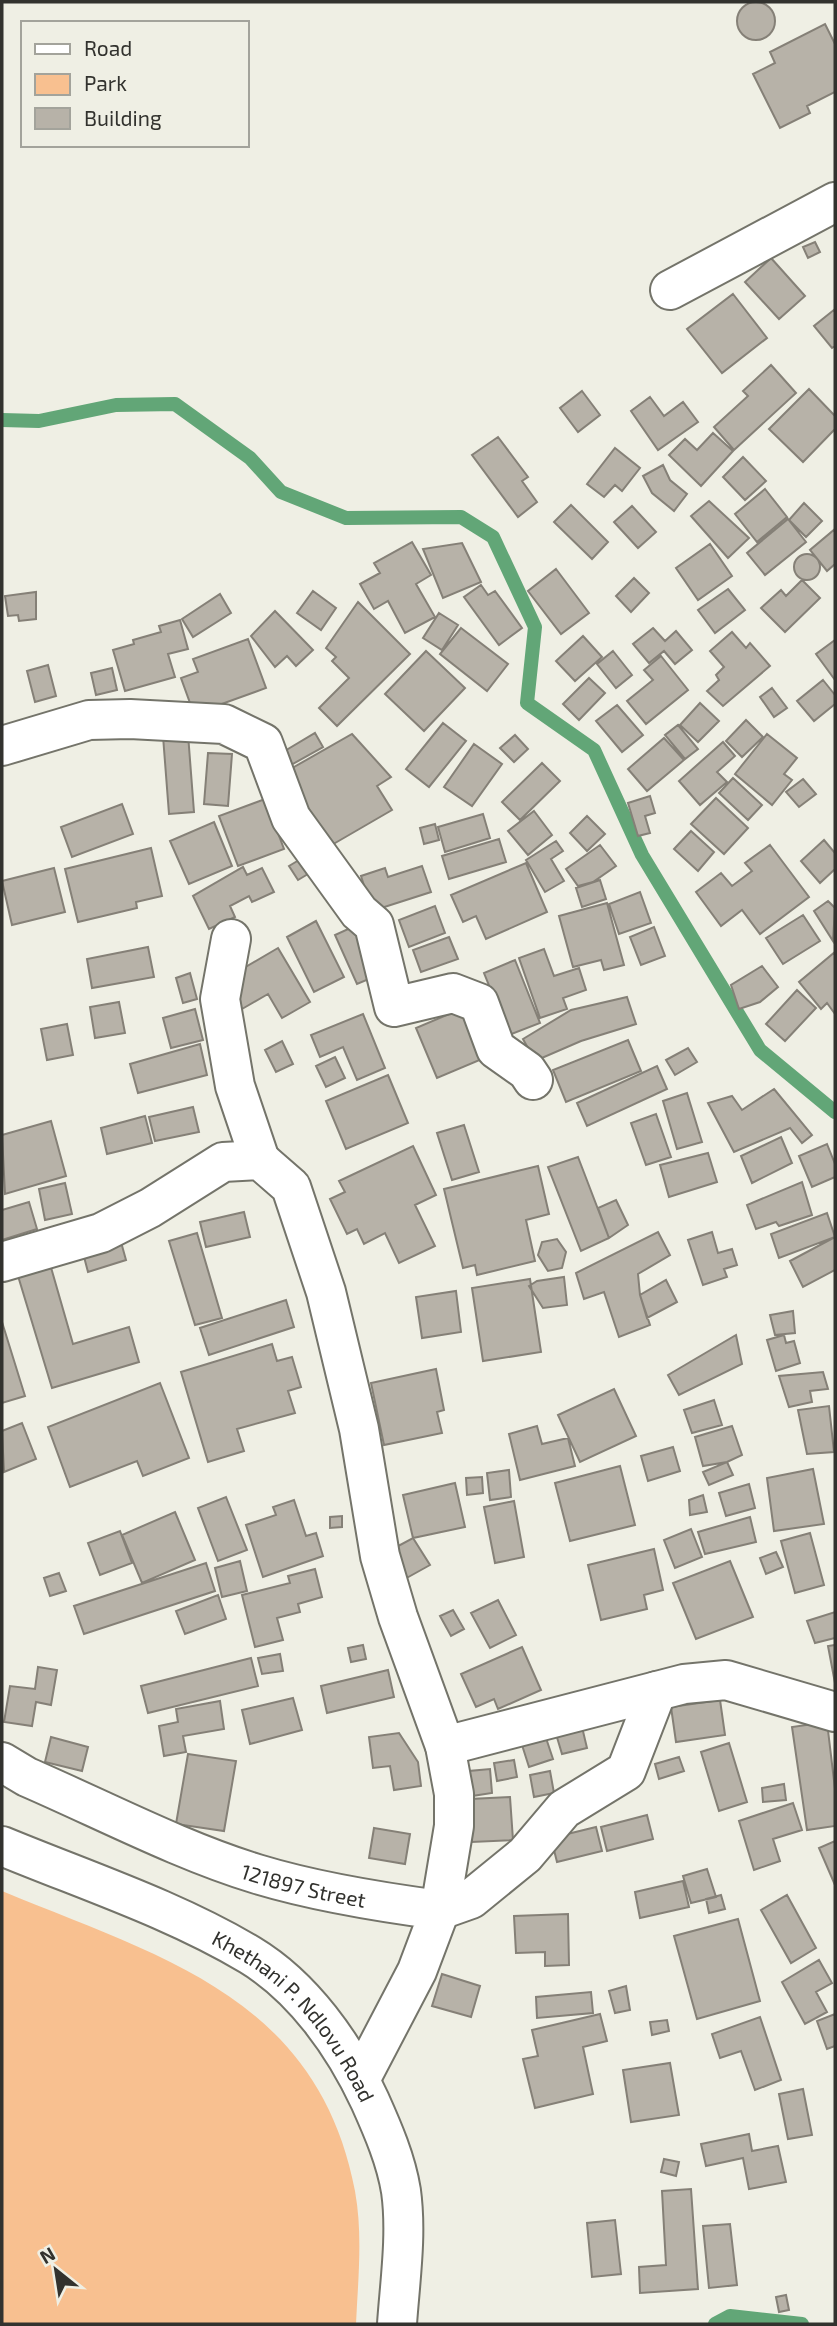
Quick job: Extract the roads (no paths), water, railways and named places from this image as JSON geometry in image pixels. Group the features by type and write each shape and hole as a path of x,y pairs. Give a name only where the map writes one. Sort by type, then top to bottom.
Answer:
{"street":[{"path":"670,290 835,202"},
{"path":"2,746 89,720 130,719 224,724 262,743 291,818 359,912 374,925 394,1007 453,993 480,1003 496,1049 527,1071 533,1080"},
{"path":"231,939 220,999 236,1086 260,1160 291,1187 326,1292 359,1429 380,1556 398,1617 445,1746 454,1794 454,1826 440,1910 417,1971 360,2080"},
{"path":"2,1262 101,1233 150,1208 223,1162 260,1160"},
{"path":"445,1746 657,1691 726,1680 835,1712"},
{"path":"440,1910 471,1899 525,1855 564,1809 626,1771 657,1691"},
{"name":"121897 Street","path":"2,1762 27,1777 258,1875 364,1900 440,1910"},
{"name":"Khethani P. Ndlovu Road","path":"2,1846 194,1926 252,1956 296,1993 336,2039 360,2080 386,2138 401,2192 402,2242 397,2324"}],"waterway":[{"path":"2,420 39,421 116,405 175,404 250,458 281,492 346,518 461,517 493,537 535,627 527,703 594,750 642,855 760,1050 835,1112"},
{"path":"715,2324 730,2316 802,2324"}]}
